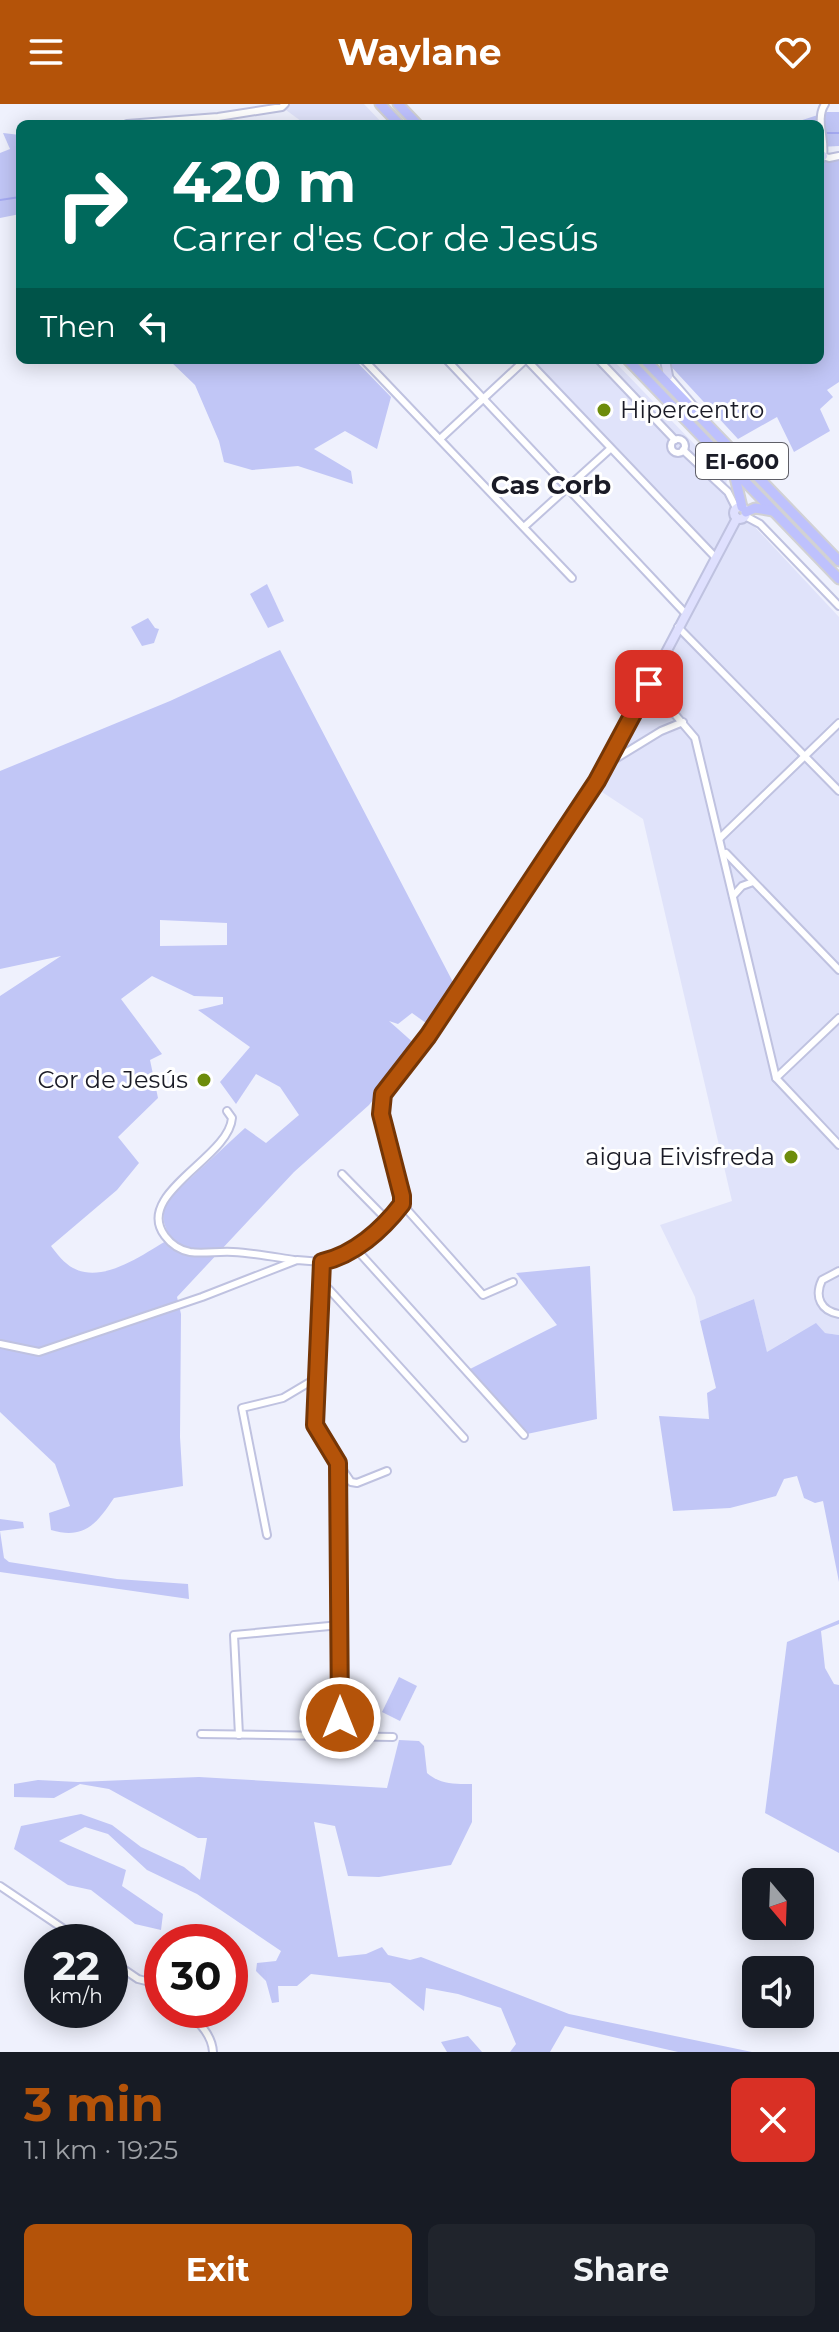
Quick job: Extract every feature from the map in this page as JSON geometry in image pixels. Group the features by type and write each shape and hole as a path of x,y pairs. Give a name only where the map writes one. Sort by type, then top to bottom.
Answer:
{"main road":[{"path":"380,104 395,120"},
{"path":"398,104 413,120"},
{"name":"EI-600","path":"632,364 839,579"},
{"name":"EI-600","path":"649,364 839,561"},
{"path":"733,470 741,512 755,508 773,511"}],"street":[{"path":"179,120 218,117 285,104"},
{"path":"368,364 572,578"},
{"path":"451,364 685,613"},
{"path":"440,439 522,364"},
{"path":"530,364 716,558"},
{"path":"603,364 675,440 684,442 683,450 728,492 741,512 760,524 839,606"},
{"path":"666,364 668,376 694,403 707,424"},
{"path":"524,527 610,449"},
{"path":"513,1282 483,1295 402,1204 381,1114 383,1094 428,1036 607,764 741,512"},
{"path":"678,627 839,791"},
{"path":"649,684 695,738 776,1078 839,1145"},
{"path":"607,764 661,731 683,722"},
{"path":"720,838 839,723"},
{"path":"723,850 839,970"},
{"path":"733,896 742,886 753,882"},
{"path":"776,1078 839,1018"},
{"path":"227,1111 232,1118 228,1135 164,1197 158,1213 159,1228 175,1247 191,1252 237,1252 322,1262 356,1249 402,1204"},
{"path":"342,1174 387,1220"},
{"path":"356,1249 524,1435"},
{"path":"0,1344 39,1352 297,1260"},
{"path":"322,1262 315,1425 351,1482 357,1483 387,1471"},
{"path":"839,1271 822,1280 818,1293 822,1306 839,1314"},
{"path":"320,1284 336,1297 464,1438"},
{"path":"267,1535 242,1408 283,1398 315,1379"},
{"path":"338,1463 340,1737"},
{"path":"239,1735 234,1635 340,1625"},
{"path":"201,1734 393,1737"},
{"path":"0,1886 56,1924"},
{"path":"204,2028 213,2044 213,2052"}],"shaded area":[{"path":"288,104 364,104 379,120 300,120 286,110"},
{"path":"827,112 839,112 839,146 824,147 824,120 802,120"},
{"path":"3,133 16,135 16,215 0,218 0,153 10,149"},
{"path":"839,153 839,382 827,390 833,397 820,409 830,431 794,452 777,417 738,439 669,364 824,364 824,154"},
{"path":"173,364 359,364 391,397 377,449 345,431 314,449 351,471 353,484 298,466 252,470 224,462 219,441 195,385"},
{"path":"536,364 617,364 727,478 725,495 839,617 839,1335 825,1333 788,1339 767,1353 754,1299 700,1321 695,1297 660,1225 732,1201 643,819 599,790 721,560"},
{"path":"267,584 284,621 268,628 250,594"},
{"path":"148,618 159,629 154,643 142,646 131,627"},
{"path":"280,650 455,986 434,1021 426,1023 412,1013 398,1024 389,1021 416,1045 369,1105 294,1172 177,1297 181,1314 180,1437 183,1486 114,1498 89,1527 63,1533 51,1530 49,1513 70,1506 55,1464 0,1412 0,996 61,956 0,969 0,771 170,701","holes":["160,920 227,923 227,945 160,946","152,976 194,996 223,997 223,1004 198,1010 250,1047 220,1082 236,1104 256,1074 280,1087 299,1115 266,1143 245,1128 170,1197 163,1218 171,1238 124,1265 111,1270 85,1272 67,1264 51,1246 117,1190 139,1163 118,1137 158,1098 150,1060 162,1054 121,999"]},
{"path":"590,1266 597,1419 527,1434 470,1369 557,1325 516,1273"},
{"path":"754,1299 767,1352 816,1323 825,1333 839,1335 839,1582 823,1501 815,1503 804,1498 797,1476 784,1479 776,1496 730,1508 673,1511 659,1416 709,1419 707,1393 716,1388 700,1321"},
{"path":"0,1519 23,1522 24,1528 0,1531"},
{"path":"0,1531 4,1558 9,1562 117,1579 188,1584 189,1599 0,1572"},
{"path":"839,1620 839,1624 821,1631 825,1668 834,1684 839,1685 839,1853 765,1813 787,1642"},
{"path":"399,1677 417,1686 400,1721 382,1712"},
{"path":"399,1740 419,1741 424,1746 427,1773 448,1783 472,1784 472,1822 451,1865 379,1877 348,1876 335,1826 314,1822 338,1957 366,1954 382,1947 388,1955 410,1960 421,1957 569,2014 752,2052 678,2052 565,2026 550,2052 510,2052 516,2044 501,2008 458,1994 426,1988 424,2011 390,1983 311,1974 297,1986 278,1986 279,2002 272,2003 266,1981 256,1971 257,1963 276,1961 281,1951 248,1929 248,1924 241,1924 197,1894 147,1870 108,1834 85,1827 59,1841 126,1870 122,1886 163,1914 162,1924 135,1924 91,1890 68,1885 14,1849 21,1826 81,1814 112,1825 141,1847 184,1867 200,1880 207,1838 198,1838 109,1789 80,1784 54,1798 14,1797 14,1784 38,1780 78,1782 199,1777 387,1788"},
{"path":"468,2036 482,2052 447,2052 441,2042"}],"waterway":[{"path":"824,133 839,133"},
{"path":"0,200 16,198"}],"place":[{"name":"Hipercentro","path":"604,410"},
{"name":"Cor de Jesús","path":"204,1080"},
{"name":"aigua Eivisfreda","path":"791,1157"}],"district":[{"name":"Cas Corb","path":"551,485"}],"route":[{"path":"340,1718 338,1463 315,1425 322,1262 356,1249 402,1204 381,1114 383,1094 428,1036 597,781 649,684"}]}
